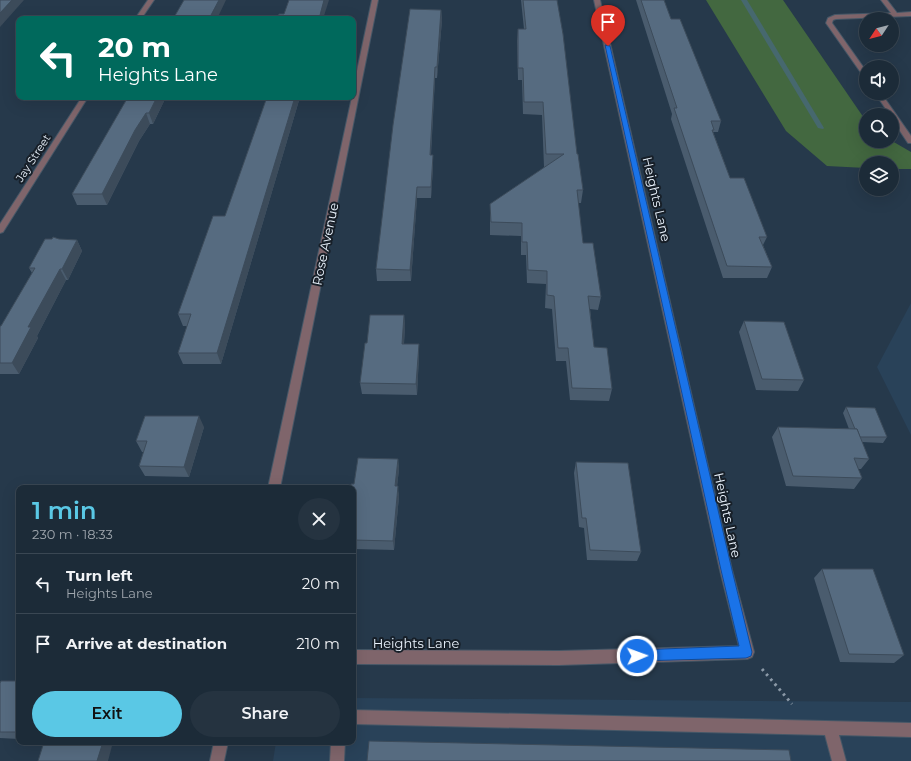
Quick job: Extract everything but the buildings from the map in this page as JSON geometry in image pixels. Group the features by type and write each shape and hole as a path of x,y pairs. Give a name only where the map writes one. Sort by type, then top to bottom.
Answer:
{"street":[{"path":"140,16 151,0"},
{"name":"Rose Avenue","path":"356,92 375,0"},
{"name":"Heights Lane","path":"356,657 559,658 746,652 726,570 597,0"},
{"path":"884,0 893,12"},
{"path":"899,14 911,14"},
{"path":"859,16 835,17 830,19 829,23 859,66"},
{"name":"Jay Street","path":"0,230 83,100"},
{"name":"Rose Avenue","path":"275,485 354,100"},
{"path":"883,100 911,141"},
{"path":"356,717 911,730"},
{"path":"830,728 839,761"},
{"path":"217,761 220,745"},
{"path":"337,761 338,745"}],"path":[{"path":"746,652 792,704 797,727"}],"shaded area":[{"path":"911,303 911,435 877,367"},
{"path":"356,698 911,702 911,761 273,761 276,745 356,745"}],"green space":[{"path":"706,0 783,0 859,111 859,148 899,148 899,145 911,152 911,169 899,169 899,156 859,156 859,168 827,166 786,131"}],"waterway":[{"path":"744,0 821,128"}],"route":[{"path":"608,46 726,570 746,652 637,656"}]}
